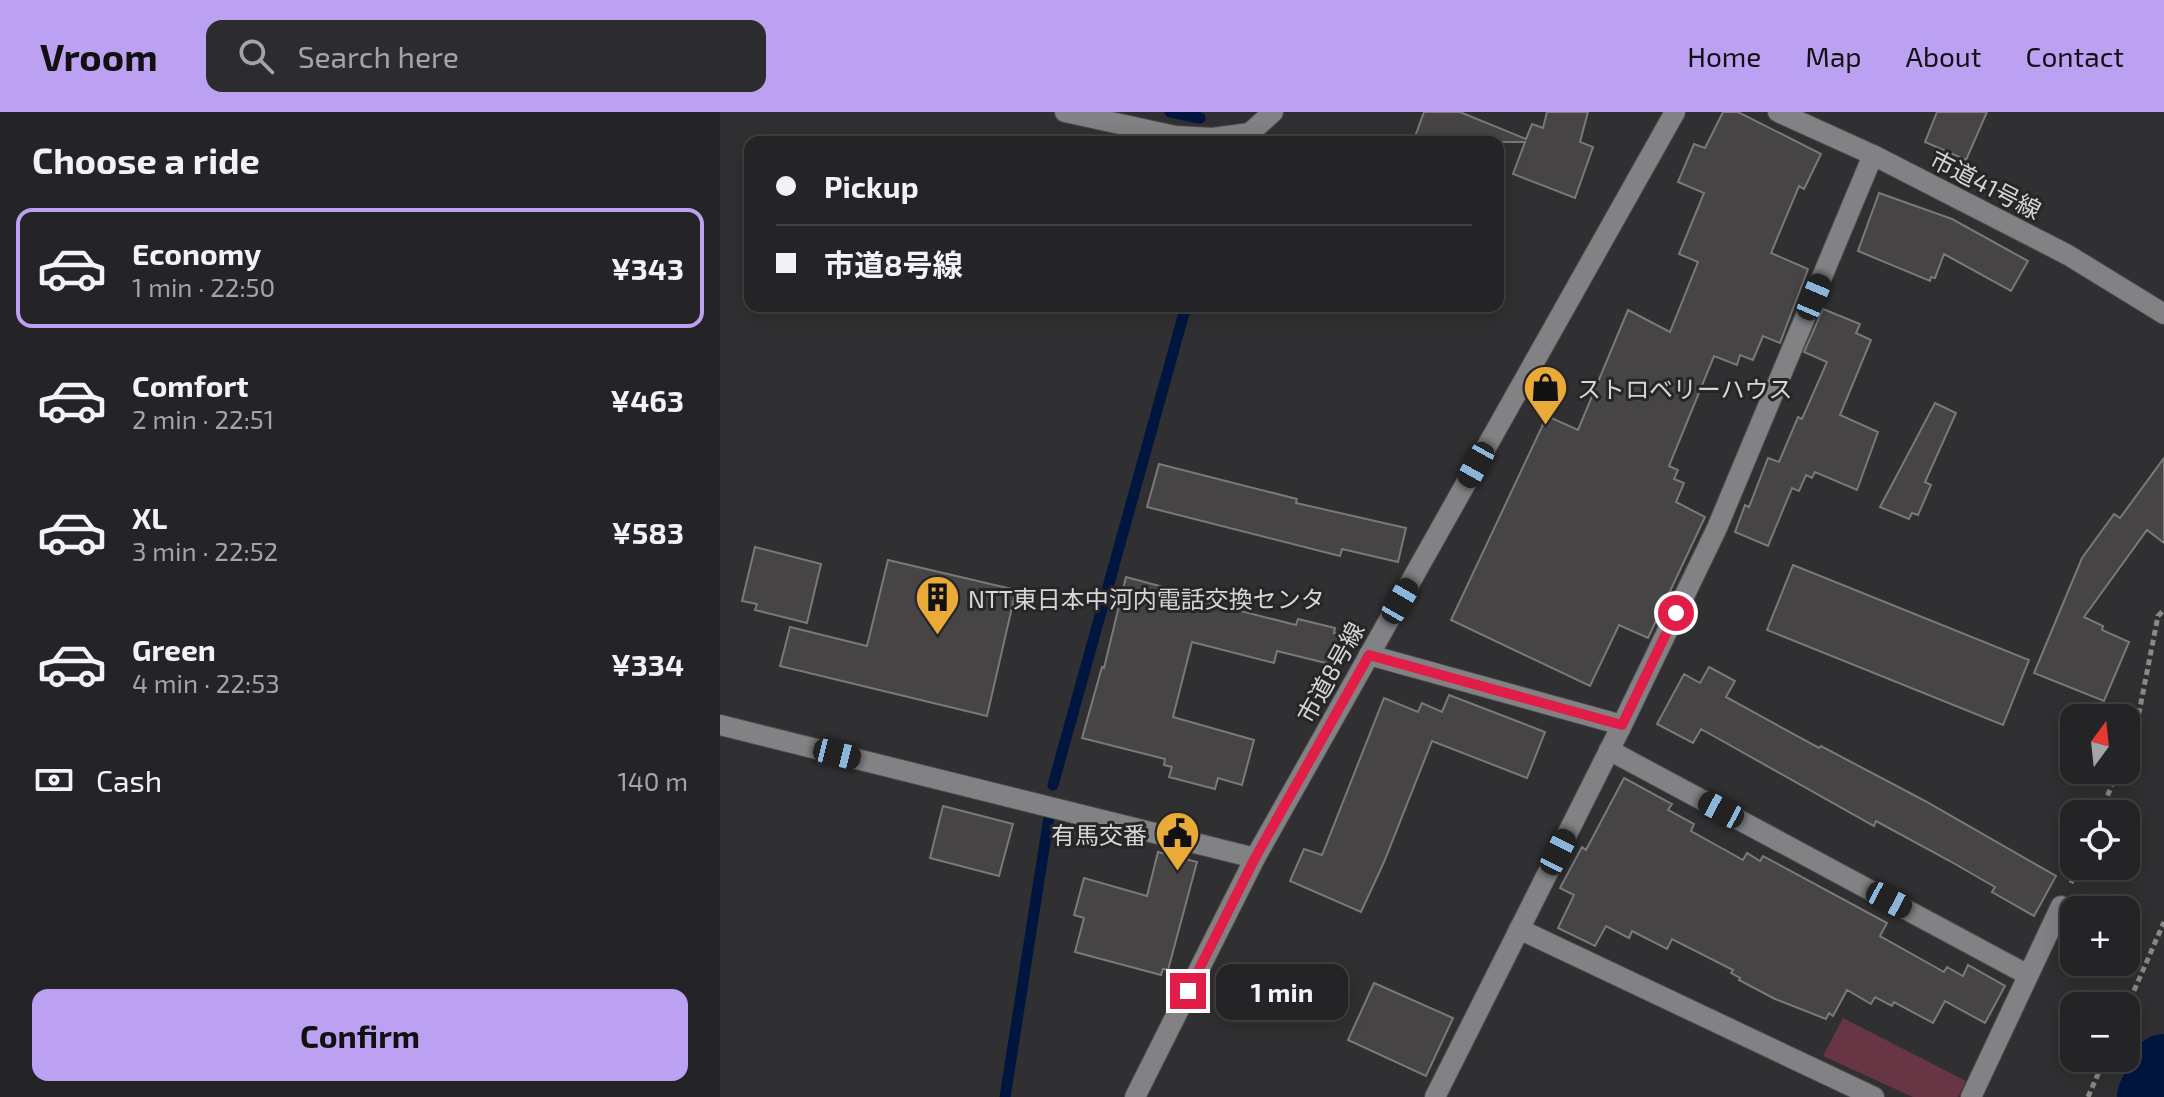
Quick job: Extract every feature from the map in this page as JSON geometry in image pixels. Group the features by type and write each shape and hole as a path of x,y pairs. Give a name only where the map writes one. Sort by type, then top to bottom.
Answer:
{"street":[{"path":"1065,112 1175,136"},
{"path":"1228,136 1250,133 1273,112"},
{"name":"市道8号線","path":"1135,1097 1255,858 1675,112"},
{"name":"市道41号線","path":"1778,112 1873,155 2068,255 2164,314"},
{"path":"1435,1097 1717,528 1873,155"},
{"path":"1369,655 1622,725"},
{"path":"720,725 1255,858"},
{"path":"1609,750 2028,975"},
{"path":"1971,1097 2060,908"},
{"path":"1519,929 1874,1097"}],"path":[{"path":"2140,708 2158,616 2164,610"},
{"path":"2133,992 2164,922"},
{"path":"2088,1097 2099,1072"}],"shaded area":[{"path":"1843,1018 1966,1081 1958,1097 1913,1097 1823,1056"}],"building":[{"path":"1424,112 1460,112 1526,139 1532,124 1543,128 1547,112 1588,112 1580,142 1593,147 1575,198 1513,174 1525,142 1504,142 1504,136 1415,136"},
{"path":"1723,112 1738,112 1821,154 1804,189 1799,186 1771,253 1808,269 1780,343 1763,336 1753,360 1740,355 1737,365 1714,356 1669,466 1678,470 1674,479 1684,483 1676,502 1705,517 1648,638 1619,625 1590,686 1451,620 1547,416 1578,430 1628,310 1670,332 1698,262 1679,254 1704,193 1678,182 1694,144 1705,148"},
{"path":"1937,112 1987,112 1966,160 1925,142"},
{"path":"1879,193 1952,219 2028,261 2011,291 1944,254 1935,278 1931,277 1930,281 1858,251"},
{"path":"1823,309 1860,324 1856,333 1871,340 1840,415 1878,432 1857,490 1815,472 1812,478 1806,475 1799,491 1792,488 1768,546 1735,532 1745,505 1749,507 1768,458 1779,462 1827,362 1804,352"},
{"path":"1935,403 1956,413 1925,482 1931,485 1918,515 1912,513 1909,519 1880,507"},
{"path":"2164,458 2164,543 2147,530 2084,617 2103,626 2102,630 2129,642 2104,701 2034,673 2082,558 2114,514 2120,518"},
{"path":"1159,464 1297,499 1296,503 1406,528 1398,562 1342,549 1340,556 1147,507"},
{"path":"755,547 821,564 807,623 755,610 757,604 742,601"},
{"name":"NTT東日本中河内電話交換センタ","path":"888,560 1016,590 987,716 780,666 790,627 867,646"},
{"path":"1793,565 2029,660 2003,725 1767,630"},
{"path":"1126,577 1167,588 1166,592 1296,625 1298,619 1335,628 1334,633 1346,636 1338,666 1277,651 1274,663 1192,642 1173,717 1254,740 1242,785 1218,778 1215,789 1169,777 1172,767 1164,765 1165,759 1082,738 1104,668"},
{"path":"1709,667 1735,681 1726,697 1925,801 2056,876 2034,916 1992,892 1995,887 1948,860 1876,821 1874,826 1701,729 1693,743 1657,724 1684,674 1700,683"},
{"path":"1449,695 1545,732 1527,778 1432,741 1361,912 1290,881 1304,849 1322,855 1384,698 1418,712 1422,703 1442,712"},
{"path":"1624,778 1672,804 1668,810 1694,824 1691,831 1743,860 1747,853 1760,861 1763,856 1887,923 1880,936 1944,972 1947,967 1963,976 1968,965 2005,986 1985,1023 1945,1001 1933,1023 1894,1002 1892,1006 1875,997 1871,1004 1847,990 1833,1016 1829,1013 1826,1019 1775,999 1739,980 1731,973 1733,970 1672,939 1667,949 1632,931 1629,938 1606,926 1595,946 1558,928 1574,895 1560,888 1582,847 1586,850"},
{"path":"943,806 1013,824 999,876 930,858"},
{"path":"1158,852 1197,862 1168,970 1163,969 1161,975 1075,952 1084,918 1074,915 1084,878 1147,896"},
{"path":"1374,983 1453,1018 1426,1076 1348,1040"}],"waterway":[{"path":"1170,112 1200,118"},
{"path":"1053,785 1184,312"},
{"path":"1005,1097 1049,817"},
{"path":"2151,1097 2164,1068"}],"place":[{"name":"ストロベリーハウス","path":"1546,427"},
{"name":"NTT東日本中河内電話交換センタ","path":"937,637"},
{"name":"有馬交番","path":"1178,873"}],"route":[{"path":"1188,991 1255,858 1369,655 1622,725 1676,613"}]}
